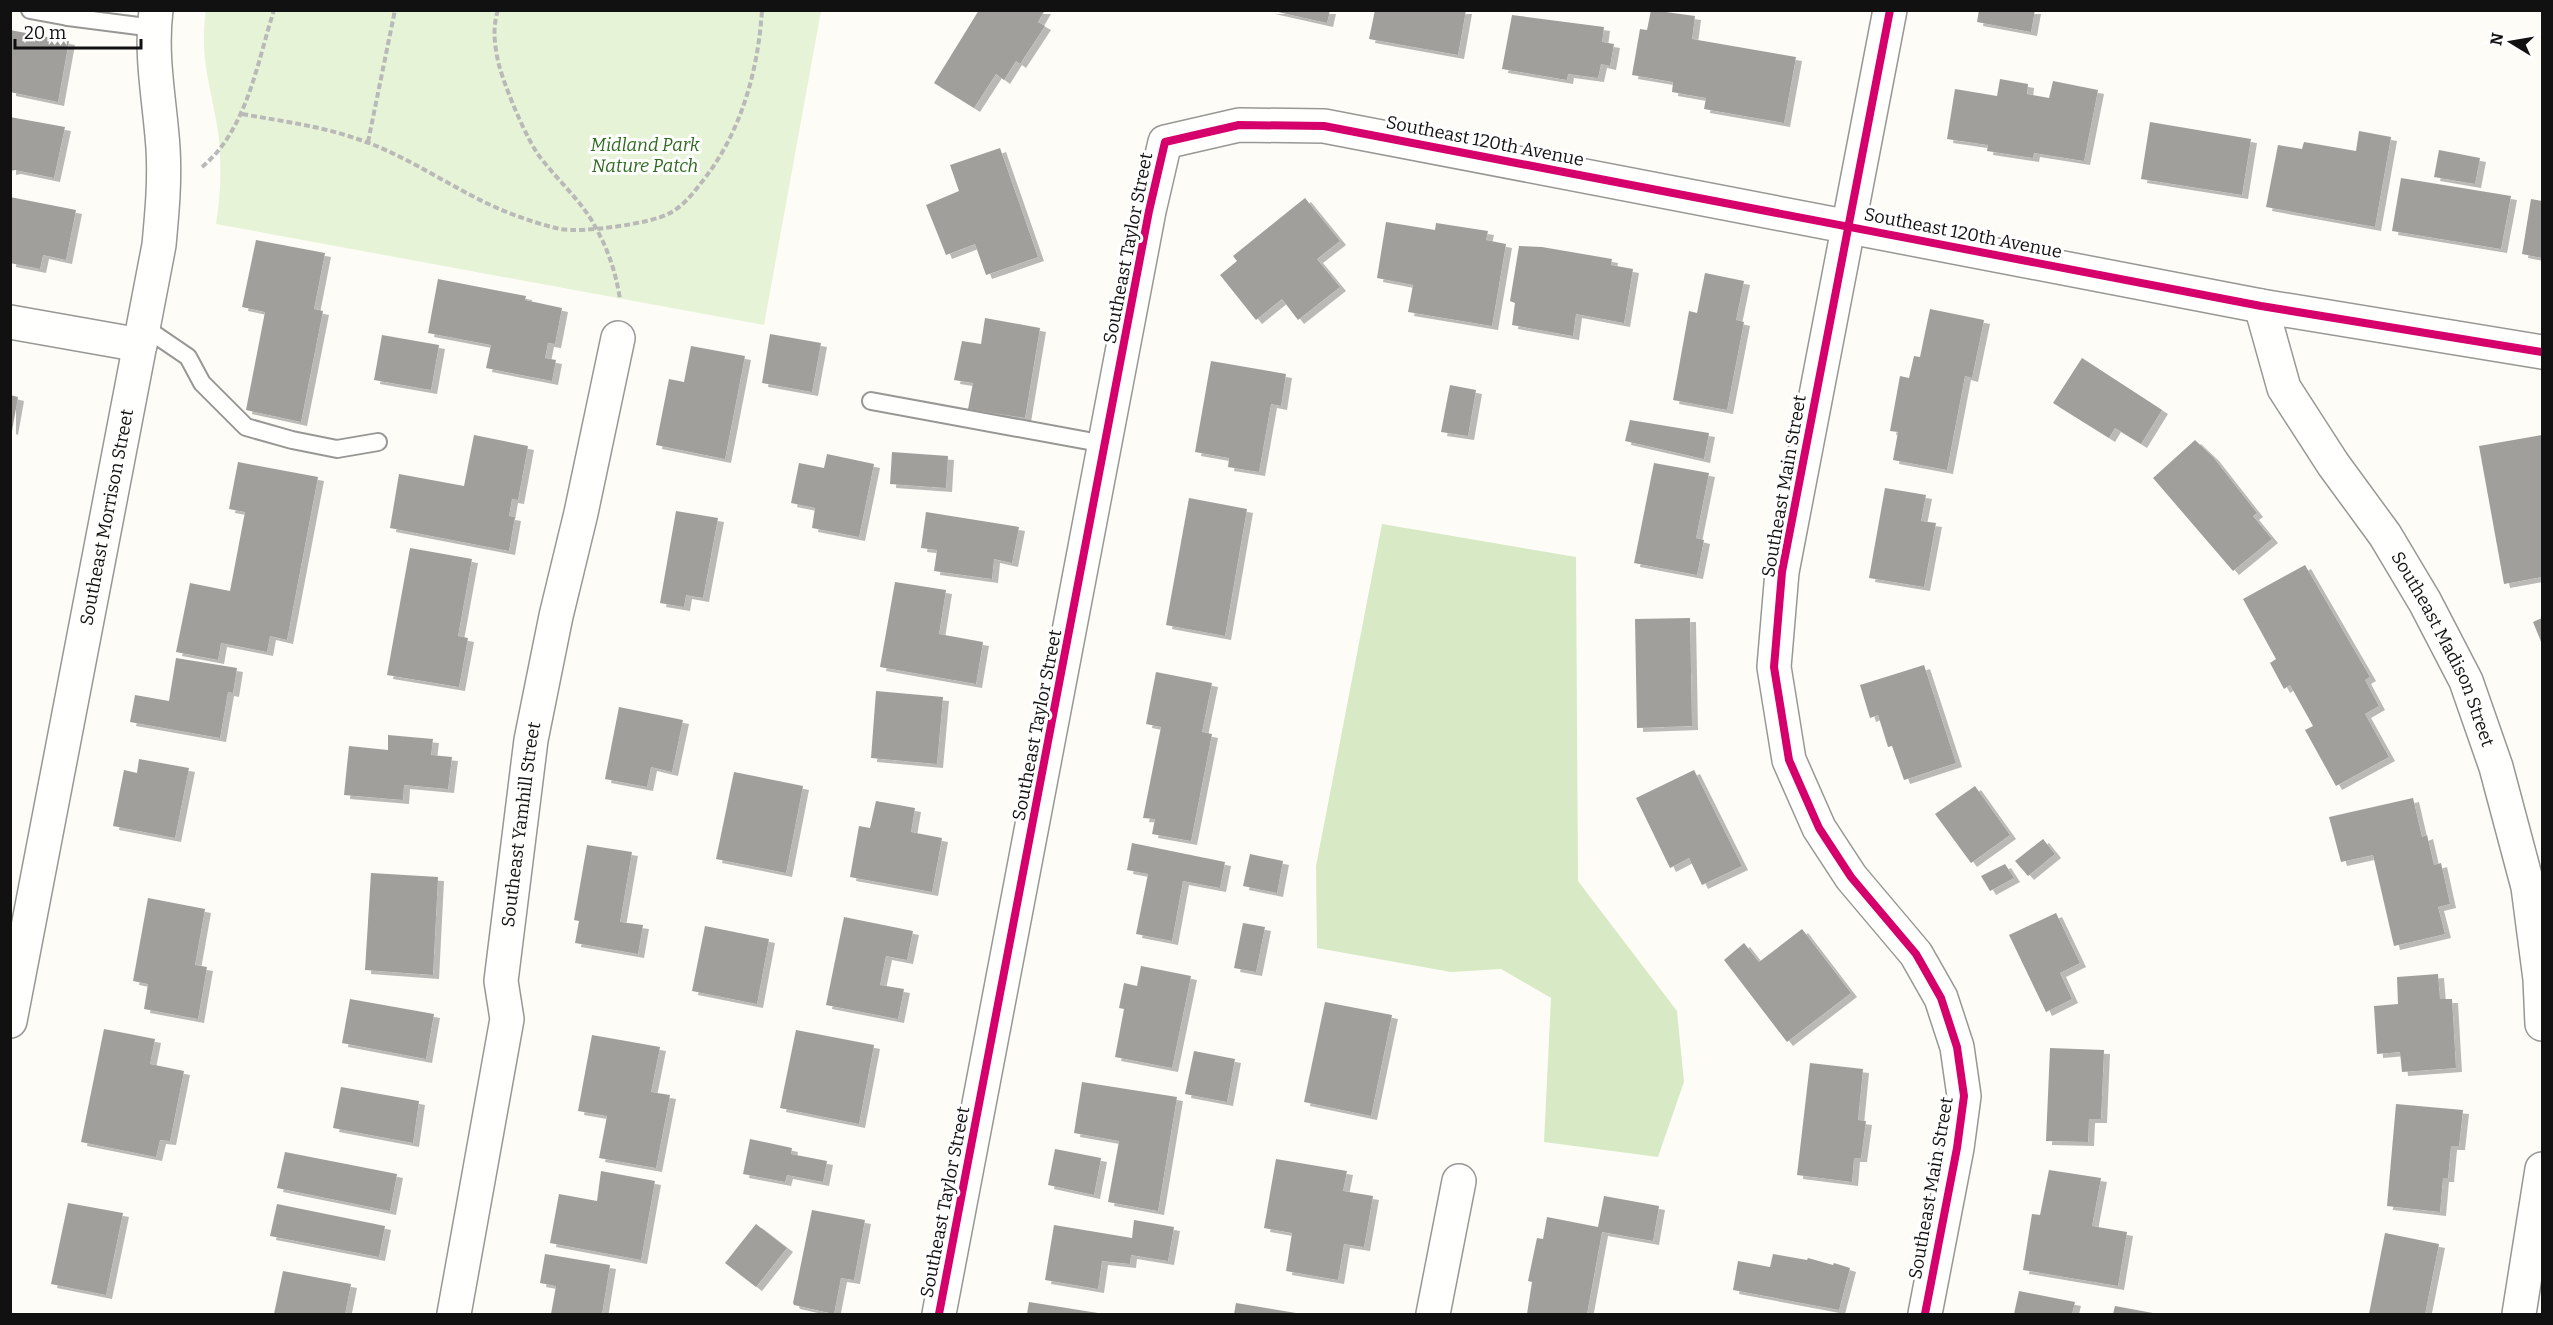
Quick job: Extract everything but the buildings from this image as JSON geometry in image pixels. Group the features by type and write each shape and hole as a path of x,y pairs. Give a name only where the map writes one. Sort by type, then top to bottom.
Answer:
{"street":[{"name":"Southeast Main Street","path":"1890,10 1782,572 1774,668 1789,760 1820,828 1851,877 1916,954 1941,998 1957,1047 1964,1096 1957,1148 1924,1314"},
{"name":"Southeast Morrison Street","path":"10,1021 159,245 164,197 163,149 155,70 155,19"},
{"name":"Southeast 120th Avenue","path":"1165,142 1239,124 1324,126 2261,306 2542,352"},
{"name":"Southeast Taylor Street","path":"939,1314 1149,211 1165,142"},
{"name":"Southeast Madison Street","path":"2261,306 2284,388 2334,464 2385,535 2425,602 2466,681 2496,767 2528,887 2540,979 2542,1024"},
{"path":"10,322 142,336"},
{"name":"Southeast Yamhill Street","path":"454,1314 507,1019 501,981 531,740 618,338"},
{"path":"2519,1314 2542,1169"},
{"path":"1433,1314 1459,1181"}],"lane":[{"path":"30,10 155,19"},
{"path":"142,336 188,357 202,383 246,428 337,449 378,442"},
{"path":"871,401 1105,444"}],"path":[{"path":"164,197 214,157 242,114 274,10"},
{"path":"368,142 395,10"},
{"path":"498,10 494,22 497,59 518,114 539,156 577,199 597,228 616,271 622,307 618,338"},
{"path":"242,114 316,125 368,142 480,200 516,216 562,230 597,228 651,219 668,214 689,197 724,151 741,114 752,74 762,10"}],"green space":[{"name":"Midland Park Nature Patch","path":"206,10 821,11 764,325 216,224 220,189 220,155 205,58"},
{"path":"1382,524 1576,557 1578,881 1677,1011 1684,1082 1658,1157 1544,1142 1551,998 1501,969 1451,972 1317,948 1316,866"}],"cycle path":[{"path":"1890,10 1782,572 1774,667 1789,760 1819,828 1851,877 1916,954 1941,998 1957,1047 1964,1096 1957,1148 1925,1314"},
{"path":"939,1314 1149,211 1165,142 1239,125 1324,126 2261,306 2542,352"}]}
